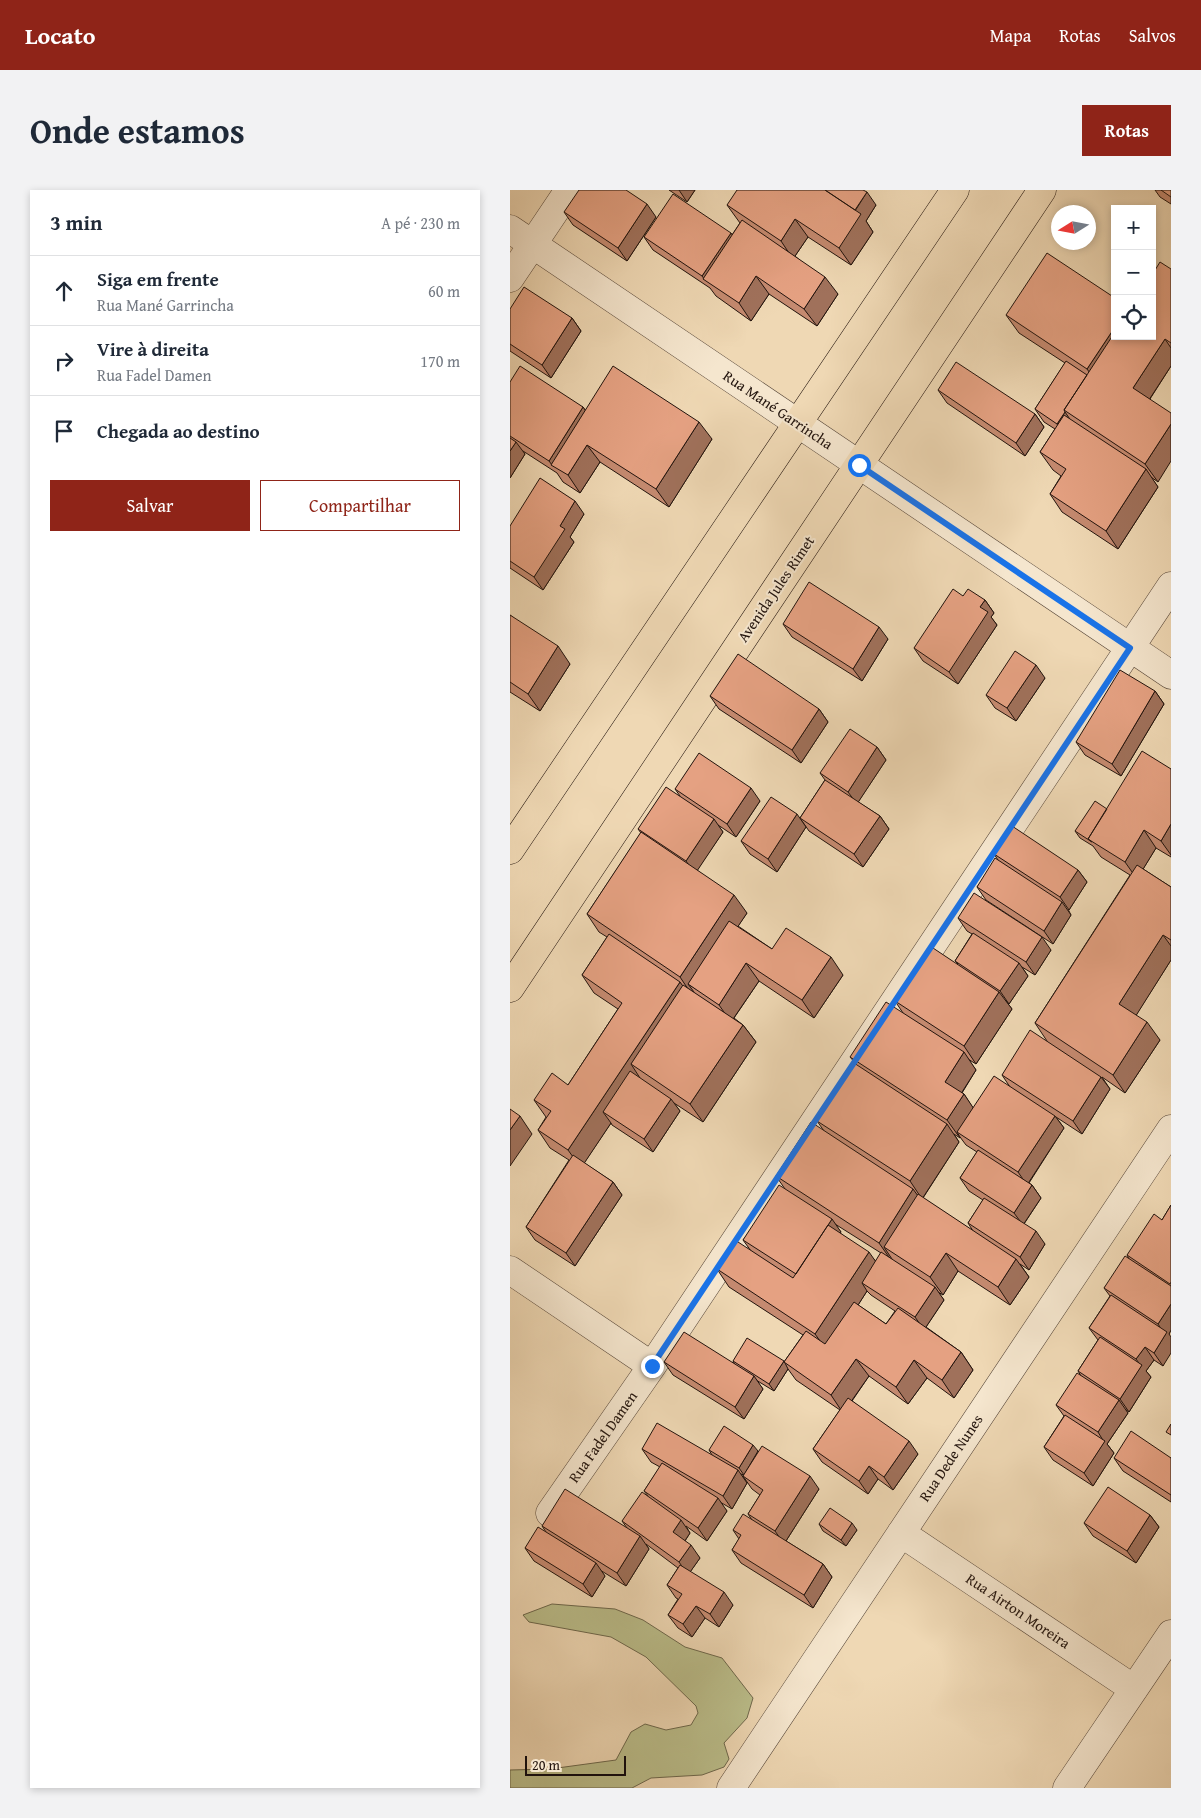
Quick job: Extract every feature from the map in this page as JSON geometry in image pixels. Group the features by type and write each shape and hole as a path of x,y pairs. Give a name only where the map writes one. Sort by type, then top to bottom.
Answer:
{"main road":[{"path":"510,850 956,190"},
{"name":"Avenida Jules Rimet","path":"510,988 1042,190"}],"street":[{"path":"510,278 569,190"},
{"name":"Rua Mané Garrincha","path":"510,229 1171,675"},
{"name":"Rua Fadel Damen","path":"550,1513 652,1366 1171,586"},
{"name":"Rua Dede Nunes","path":"731,1788 1171,1129"},
{"path":"510,1270 652,1366"},
{"name":"Rua Airton Moreira","path":"901,1533 1134,1689"},
{"path":"1068,1788 1171,1634"}],"green space":[{"path":"552,1604 615,1609 643,1620 685,1647 722,1658 753,1698 747,1718 724,1743 729,1759 724,1767 702,1775 651,1778 632,1788 510,1788 510,1770 550,1769 616,1760 631,1732 645,1724 666,1730 691,1725 698,1713 696,1706 646,1657 611,1637 529,1622 523,1615"}],"building":[{"path":"579,190 626,190 647,204 618,248 564,212"},
{"path":"737,190 825,190 861,214 839,248 795,219 781,241 727,205"},
{"path":"825,190 863,190 867,192 855,210"},
{"path":"1161,190 1171,190 1171,197"},
{"path":"673,194 731,233 702,276 644,237"},
{"path":"742,220 825,277 804,309 756,276 739,303 703,279"},
{"path":"1047,253 1111,295 1111,333 1087,369 1006,315"},
{"path":"1160,262 1171,269 1171,343 1165,339 1133,388 1171,413 1171,424 1145,464 1064,410 1111,338 1111,340 1156,340 1156,268"},
{"path":"524,287 572,318 542,365 510,344 510,309"},
{"path":"1066,361 1087,375 1057,424 1035,409"},
{"path":"956,362 1035,414 1016,443 938,390"},
{"path":"520,366 583,407 549,461 510,436 510,382"},
{"path":"613,366 699,422 656,489 587,445 568,475 551,465"},
{"path":"1064,415 1146,469 1106,531 1050,494 1066,469 1040,452"},
{"path":"510,438 516,442 510,451"},
{"path":"540,478 575,501 560,526 565,529 534,577 510,561 510,526"},
{"path":"809,582 879,627 853,669 783,624"},
{"path":"953,589 963,596 968,589 985,600 980,607 988,612 949,672 914,648"},
{"path":"510,615 558,646 528,694 510,682"},
{"path":"1015,651 1036,665 1007,708 986,695"},
{"path":"738,654 819,709 792,750 710,696"},
{"path":"1120,670 1155,691 1112,764 1076,742"},
{"path":"850,729 877,747 848,792 820,773"},
{"path":"1142,751 1171,769 1171,824 1161,841 1144,830 1125,862 1088,839"},
{"path":"699,753 751,788 727,824 675,789"},
{"path":"825,780 880,816 854,854 800,818"},
{"path":"666,787 714,819 686,861 638,829"},
{"path":"771,797 797,814 768,859 741,841"},
{"path":"1095,801 1107,809 1088,839 1092,842 1075,831"},
{"path":"1012,826 1078,870 1060,897 994,854"},
{"path":"641,832 734,895 680,977 587,914"},
{"path":"995,858 1062,902 1044,931 977,887"},
{"path":"1137,865 1171,887 1171,940 1163,935 1119,1004 1147,1022 1113,1075 1035,1023"},
{"path":"974,893 1042,937 1026,962 958,918"},
{"path":"729,921 772,949 786,928 831,957 802,1000 746,963 719,1005 688,984"},
{"path":"973,933 1019,963 1000,991 955,961"},
{"path":"609,934 680,982 568,1150 538,1130 551,1111 534,1100 552,1073 568,1085 622,1003 582,975"},
{"path":"930,946 999,992 964,1046 895,1001"},
{"path":"683,985 743,1025 690,1104 631,1064"},
{"path":"886,1002 964,1052 945,1082 964,1094 947,1120 850,1057"},
{"path":"1030,1030 1101,1077 1073,1121 1002,1075"},
{"path":"854,1063 947,1124 910,1181 817,1121"},
{"path":"630,1071 671,1099 644,1139 603,1112"},
{"path":"994,1076 1055,1116 1018,1172 957,1132"},
{"path":"510,1109 520,1116 510,1130"},
{"path":"811,1122 913,1189 879,1243 776,1176"},
{"path":"978,1150 1032,1185 1014,1213 960,1178"},
{"path":"573,1155 613,1182 566,1253 526,1227"},
{"path":"779,1185 832,1219 796,1274 743,1240"},
{"path":"918,1194 1016,1259 998,1287 946,1253 930,1277 884,1247"},
{"path":"984,1198 1036,1231 1020,1257 968,1223"},
{"path":"1171,1205 1170,1284 1127,1255 1154,1214 1162,1220"},
{"path":"828,1225 869,1252 815,1334 717,1269 735,1240 793,1278"},
{"path":"881,1252 935,1287 915,1317 862,1283"},
{"path":"1125,1256 1171,1286 1171,1304 1158,1324 1104,1288"},
{"path":"1111,1295 1167,1332 1154,1353 1145,1347 1136,1359 1089,1328"},
{"path":"854,1302 886,1324 898,1308 961,1352 942,1380 914,1360 896,1387 856,1359 831,1395 784,1362 806,1331 825,1344"},
{"path":"684,1332 754,1376 735,1407 664,1362"},
{"path":"1100,1337 1142,1365 1120,1399 1078,1371"},
{"path":"747,1338 784,1361 769,1384 733,1361"},
{"path":"1077,1373 1119,1400 1098,1432 1056,1405"},
{"path":"848,1398 909,1441 884,1477 869,1466 859,1481 813,1449"},
{"path":"1065,1415 1105,1441 1084,1473 1044,1447"},
{"path":"657,1423 738,1470 723,1496 642,1449"},
{"path":"1171,1424 1171,1435 1166,1432"},
{"path":"724,1426 753,1445 739,1468 709,1450"},
{"path":"1131,1431 1171,1458 1171,1495 1114,1458"},
{"path":"762,1446 810,1476 775,1531 748,1514 763,1490 743,1476"},
{"path":"662,1463 718,1498 698,1528 644,1491"},
{"path":"1108,1487 1150,1515 1127,1551 1084,1523"},
{"path":"565,1489 640,1536 617,1573 542,1526"},
{"path":"642,1492 681,1520 673,1532 691,1545 679,1562 622,1521"},
{"path":"830,1508 852,1523 841,1540 819,1524"},
{"path":"743,1514 823,1564 804,1595 732,1550 741,1535 733,1530"},
{"path":"538,1527 596,1563 583,1584 525,1548"},
{"path":"680,1565 724,1592 710,1614 696,1606 683,1624 668,1615 682,1594 667,1585"}],"route":[{"path":"652,1366 1130,648 859,465"}]}
